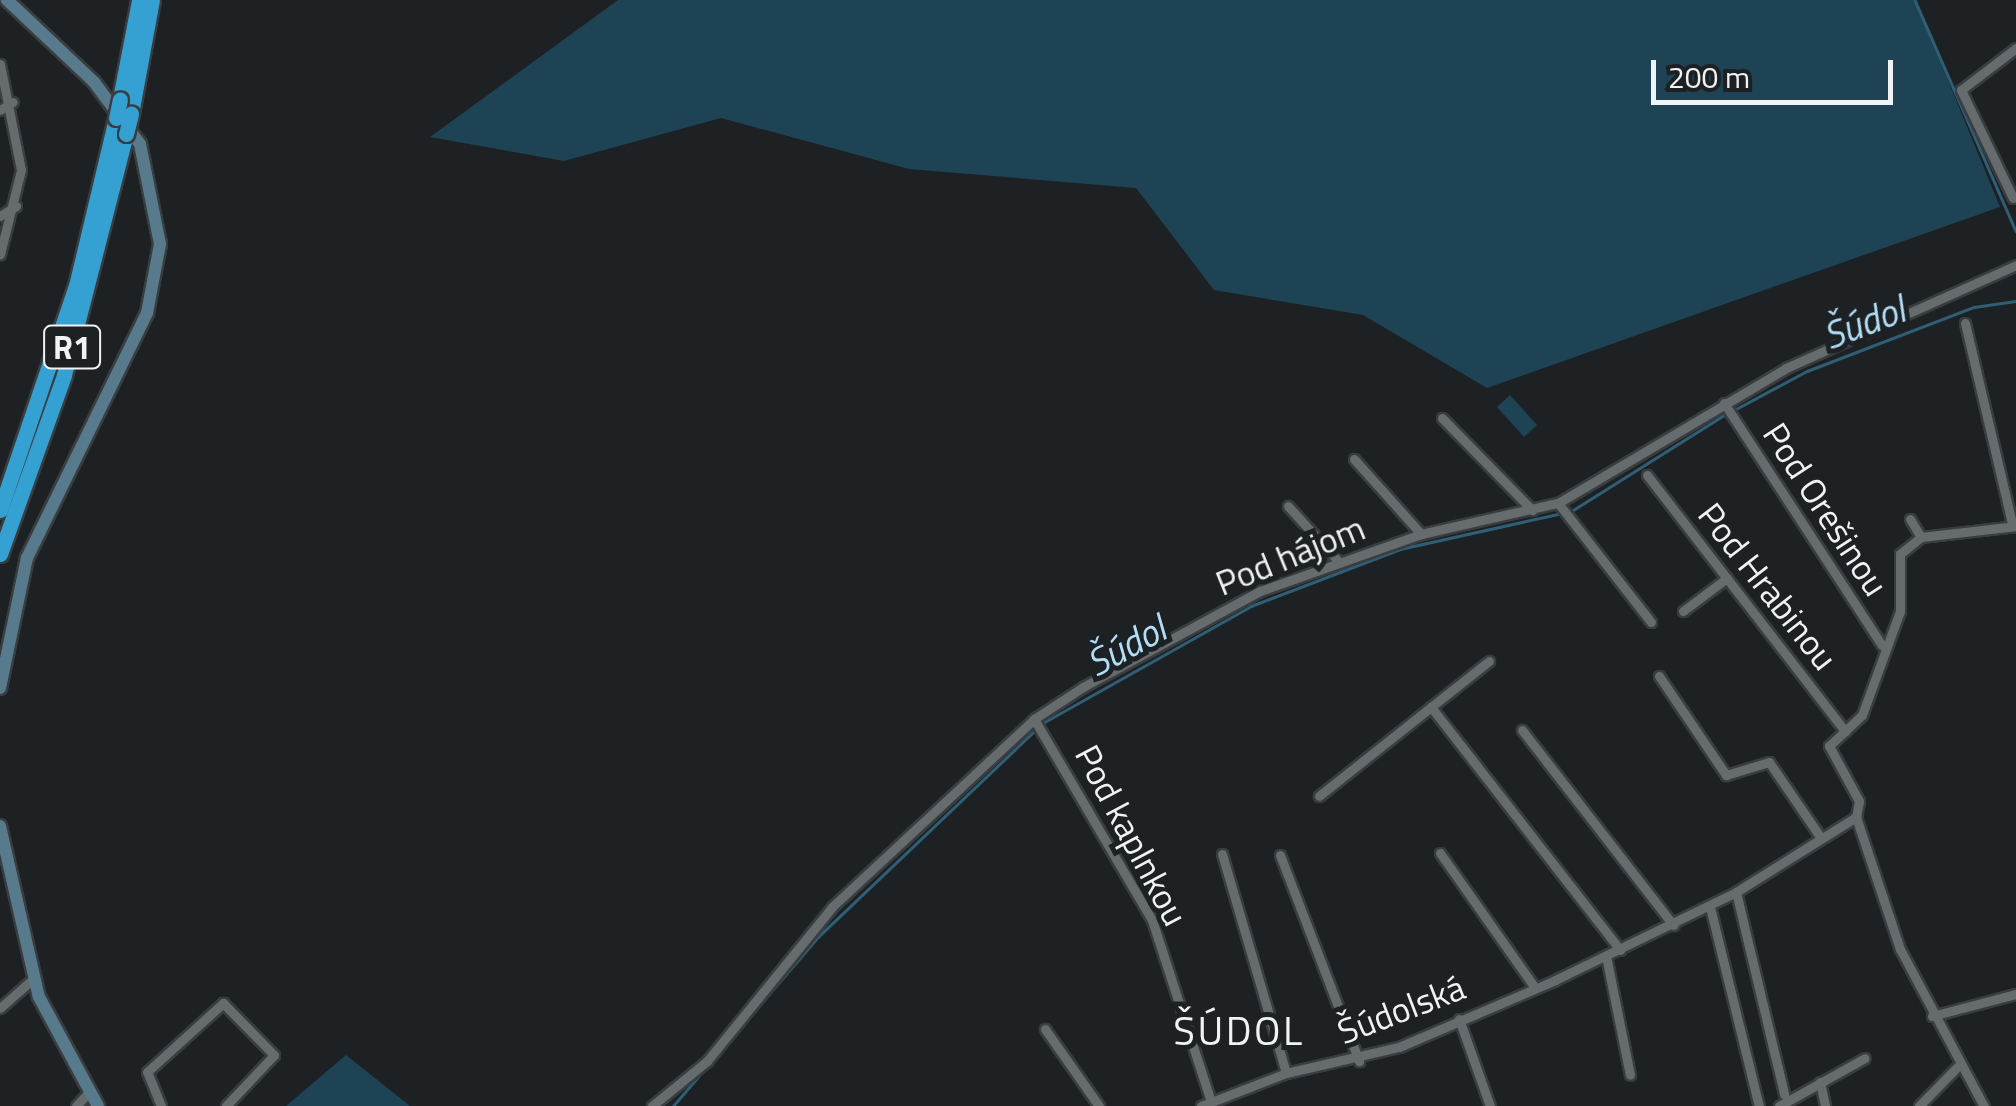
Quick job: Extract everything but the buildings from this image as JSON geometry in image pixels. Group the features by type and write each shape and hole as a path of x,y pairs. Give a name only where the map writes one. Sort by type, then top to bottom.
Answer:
{"highway":[{"name":"R1","path":"0,554 70,357 126,134 120,99 139,0"},
{"name":"R1","path":"0,510 76,286 152,0"}],"street":[{"path":"0,688 27,558 72,451 147,313 160,244 140,144 94,82 6,4"},
{"path":"2015,200 1961,90 2016,48"},
{"path":"0,64 13,102 16,206 0,254"},
{"path":"0,110 13,102"},
{"path":"0,216 16,206"},
{"name":"Pod hájom","path":"652,1106 707,1062 832,907 1038,722 1260,591 1421,534 1532,510 1561,511 1724,402 2016,265"},
{"path":"1965,324 2014,525 1921,537 1900,554 1900,611 1882,645 1862,715 1829,746 1859,801 1856,817 1872,847 1874,888 1957,1067 1984,1106"},
{"name":"Pod Orešinou","path":"1724,402 1882,645"},
{"path":"1442,418 1532,510"},
{"path":"1354,460 1421,534"},
{"name":"Pod Hrabinou","path":"1647,474 1845,731"},
{"path":"1288,506 1339,562"},
{"path":"1561,511 1650,622"},
{"path":"1910,519 1921,537"},
{"path":"1683,611 1727,578"},
{"path":"1319,796 1489,661"},
{"path":"1659,676 1726,775 1769,762 1821,838"},
{"path":"1431,707 1620,950"},
{"name":"Pod kaplnkou","path":"1038,722 1152,920 1210,1098"},
{"path":"1522,730 1673,925"},
{"name":"Šúdolská","path":"1201,1106 1210,1098 1286,1073 1359,1061 1620,950 1736,892 1856,817"},
{"path":"0,826 33,979 52,1032 98,1106"},
{"name":"Šúdolská","path":"1440,853 1533,985"},
{"path":"1222,854 1286,1073"},
{"path":"1280,854 1359,1061"},
{"path":"1736,892 1784,1094"},
{"path":"1710,906 1759,1106"},
{"path":"1606,956 1630,1075"},
{"path":"0,1008 33,979"},
{"path":"1932,1016 2016,994"},
{"path":"161,1106 147,1072 222,1003 274,1055 226,1106"},
{"path":"1459,1020 1490,1106"},
{"path":"1045,1029 1099,1106"},
{"path":"1779,1106 1865,1058"},
{"path":"1919,1106 1957,1067"},
{"path":"1820,1082 1825,1106"},
{"path":"76,1106 89,1092"}],"shaded area":[{"path":"618,0 1915,0 2000,207 1487,388 1363,315 1214,290 1136,188 909,169 721,118 564,161 430,137"},
{"path":"1510,395 1537,425 1524,437 1497,407"},
{"path":"346,1055 410,1106 286,1106"}],"waterway":[{"path":"1915,0 2016,231"},
{"name":"Šúdol","path":"1736,409 1807,371 1974,307 2016,301"},
{"name":"Šúdol","path":"1570,512 1724,415"},
{"name":"Šúdol","path":"1041,724 1251,606 1400,549 1562,513"},
{"name":"Šúdol","path":"673,1106 818,937 1035,730"}],"district":[{"name":"ŠÚDOL","path":"1239,1031"}]}
